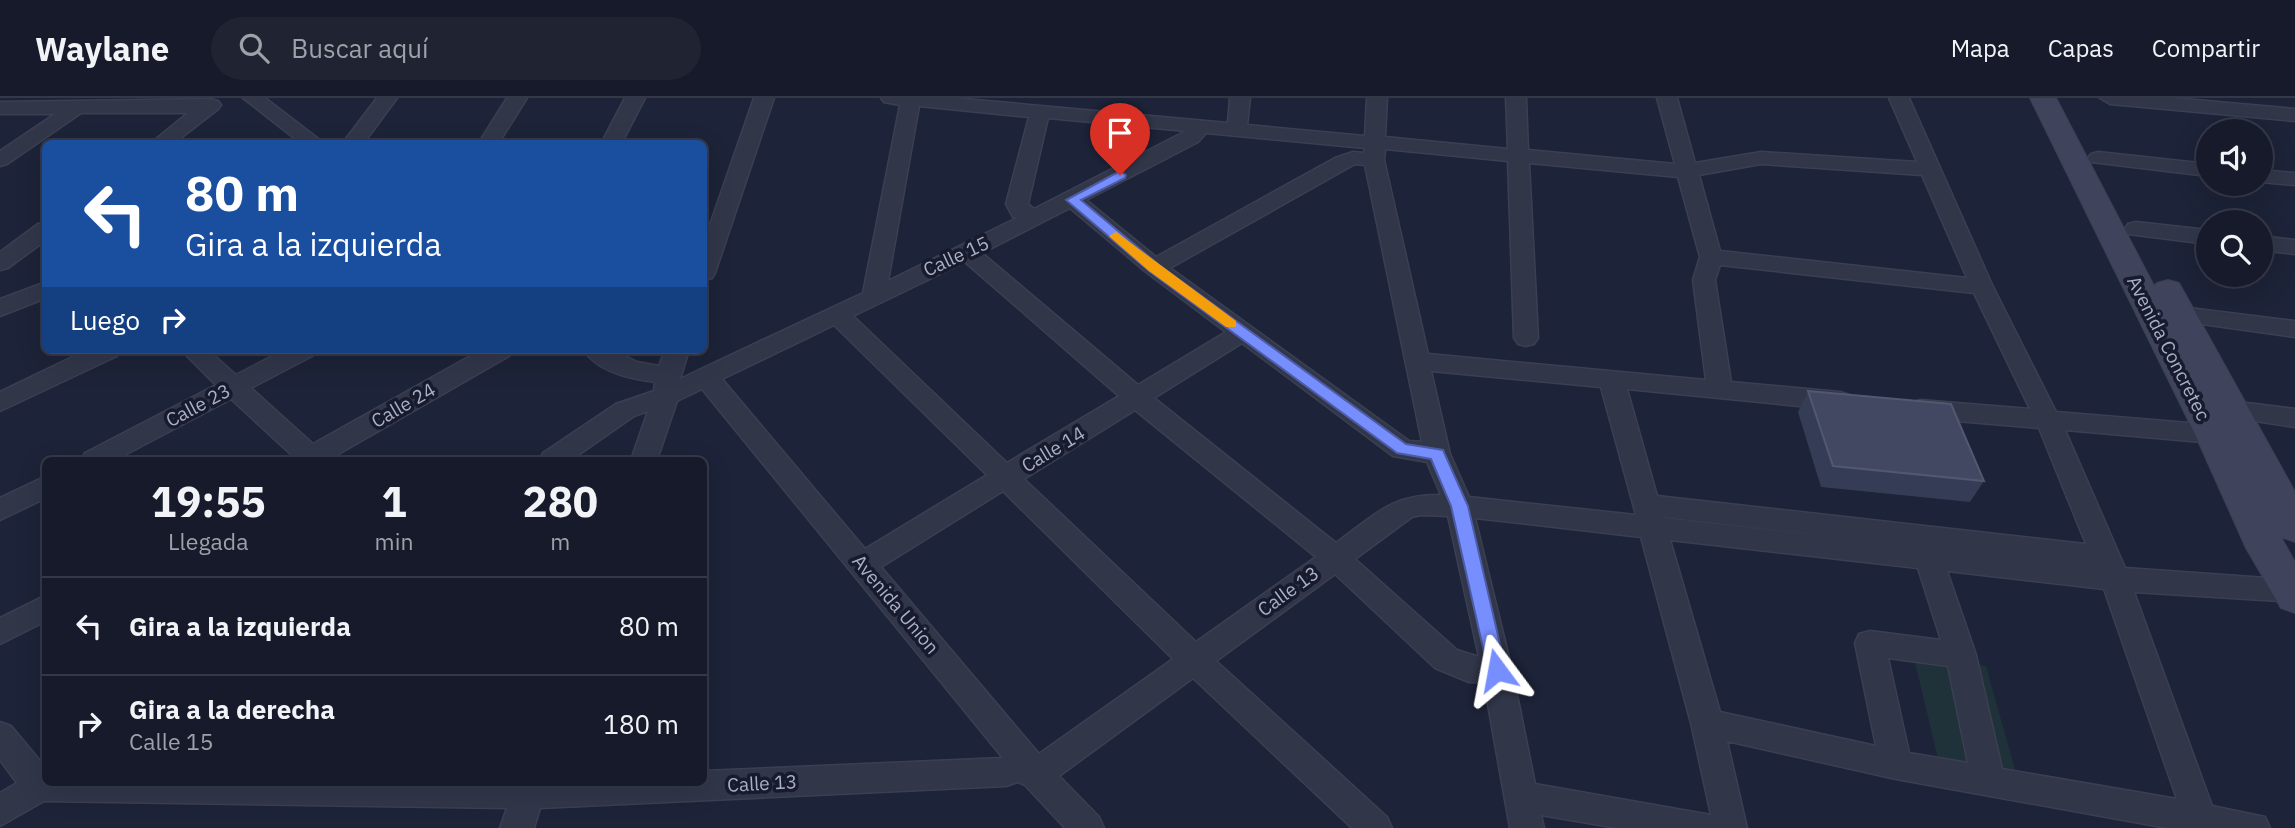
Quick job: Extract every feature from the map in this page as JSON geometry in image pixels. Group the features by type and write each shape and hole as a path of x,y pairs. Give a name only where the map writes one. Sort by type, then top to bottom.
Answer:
{"street":[{"path":"253,98 310,140"},
{"path":"355,140 387,98"},
{"path":"491,140 517,98"},
{"path":"613,140 635,98"},
{"path":"707,264 764,98"},
{"path":"1237,129 1240,98"},
{"path":"1377,98 1375,150 1417,361 1437,454 1459,506 1497,670 1527,828"},
{"path":"1516,98 1516,156 1526,338"},
{"path":"1667,98 1685,171 1711,257 1704,280 1720,390"},
{"path":"1899,98 1982,287 2048,420 2110,568 2202,823"},
{"name":"Avenida Concretec","path":"2043,98 2222,422 2295,527"},
{"name":"Avenida Concretec","path":"2068,98 2181,316 2222,422 2281,550 2294,593"},
{"path":"2110,98 2295,115"},
{"path":"874,295 901,99 1237,129 1375,150 1516,156 1685,171 1761,158 1928,169"},
{"path":"0,160 83,103"},
{"path":"0,108 83,103 215,103"},
{"path":"165,140 215,103"},
{"path":"1036,217 1021,212 1017,204 1040,112"},
{"name":"Calle 15","path":"667,386 707,378 967,252 1191,138 1200,127"},
{"path":"1154,268 1342,162 1375,150"},
{"path":"2098,158 2196,169"},
{"path":"2273,177 2295,179"},
{"path":"1073,200 1154,268 1402,449 1437,454"},
{"path":"2136,229 2196,236"},
{"path":"0,264 42,232"},
{"path":"2273,244 2295,247"},
{"path":"967,252 1136,398 1335,557 1446,659 1469,669 1497,670"},
{"path":"1711,257 1982,287"},
{"path":"0,308 42,291"},
{"path":"838,314 1193,660 1375,828"},
{"path":"2181,316 2295,329"},
{"name":"Calle 14","path":"863,564 1243,332"},
{"path":"0,402 100,354"},
{"path":"198,354 309,457"},
{"name":"Calle 23","path":"100,457 296,354"},
{"name":"Calle 24","path":"314,457 493,354"},
{"path":"602,354 621,368 667,386"},
{"path":"645,457 676,354"},
{"path":"1417,361 1870,404"},
{"name":"Avenida Union","path":"707,378 1036,774 1087,828"},
{"path":"1612,381 1707,723 1730,828"},
{"path":"556,457 625,410 667,386"},
{"path":"1898,407 2048,420 2222,422 2295,418"},
{"path":"0,510 42,488"},
{"name":"Calle 13","path":"707,782 1006,772 1018,768 1036,774 1405,509 1421,505 1459,506 1651,516"},
{"path":"1651,516 1928,557 2110,568"},
{"path":"1651,516 2110,568 2294,593"},
{"path":"1928,557 1961,655 1988,779"},
{"path":"0,632 42,609"},
{"path":"1896,765 1870,643 1961,655"},
{"path":"1707,723 1896,765 1988,779 2202,823 2253,828"},
{"path":"0,736 42,783"},
{"path":"0,811 42,785"},
{"name":"Calle 13","path":"287,786 590,786"},
{"path":"517,828 531,788"},
{"path":"1520,796 1705,828"}],"shaded area":[{"path":"1913,654 1986,666 2016,773 1938,759"}],"building":[{"path":"1808,391 1951,404 1984,481 1833,466"}],"slow traffic":[{"path":"1116,236 1154,268 1231,324"}],"route":[{"path":"1120,175 1073,200 1154,268 1402,449 1412,453 1437,454 1459,506 1497,670"}]}
